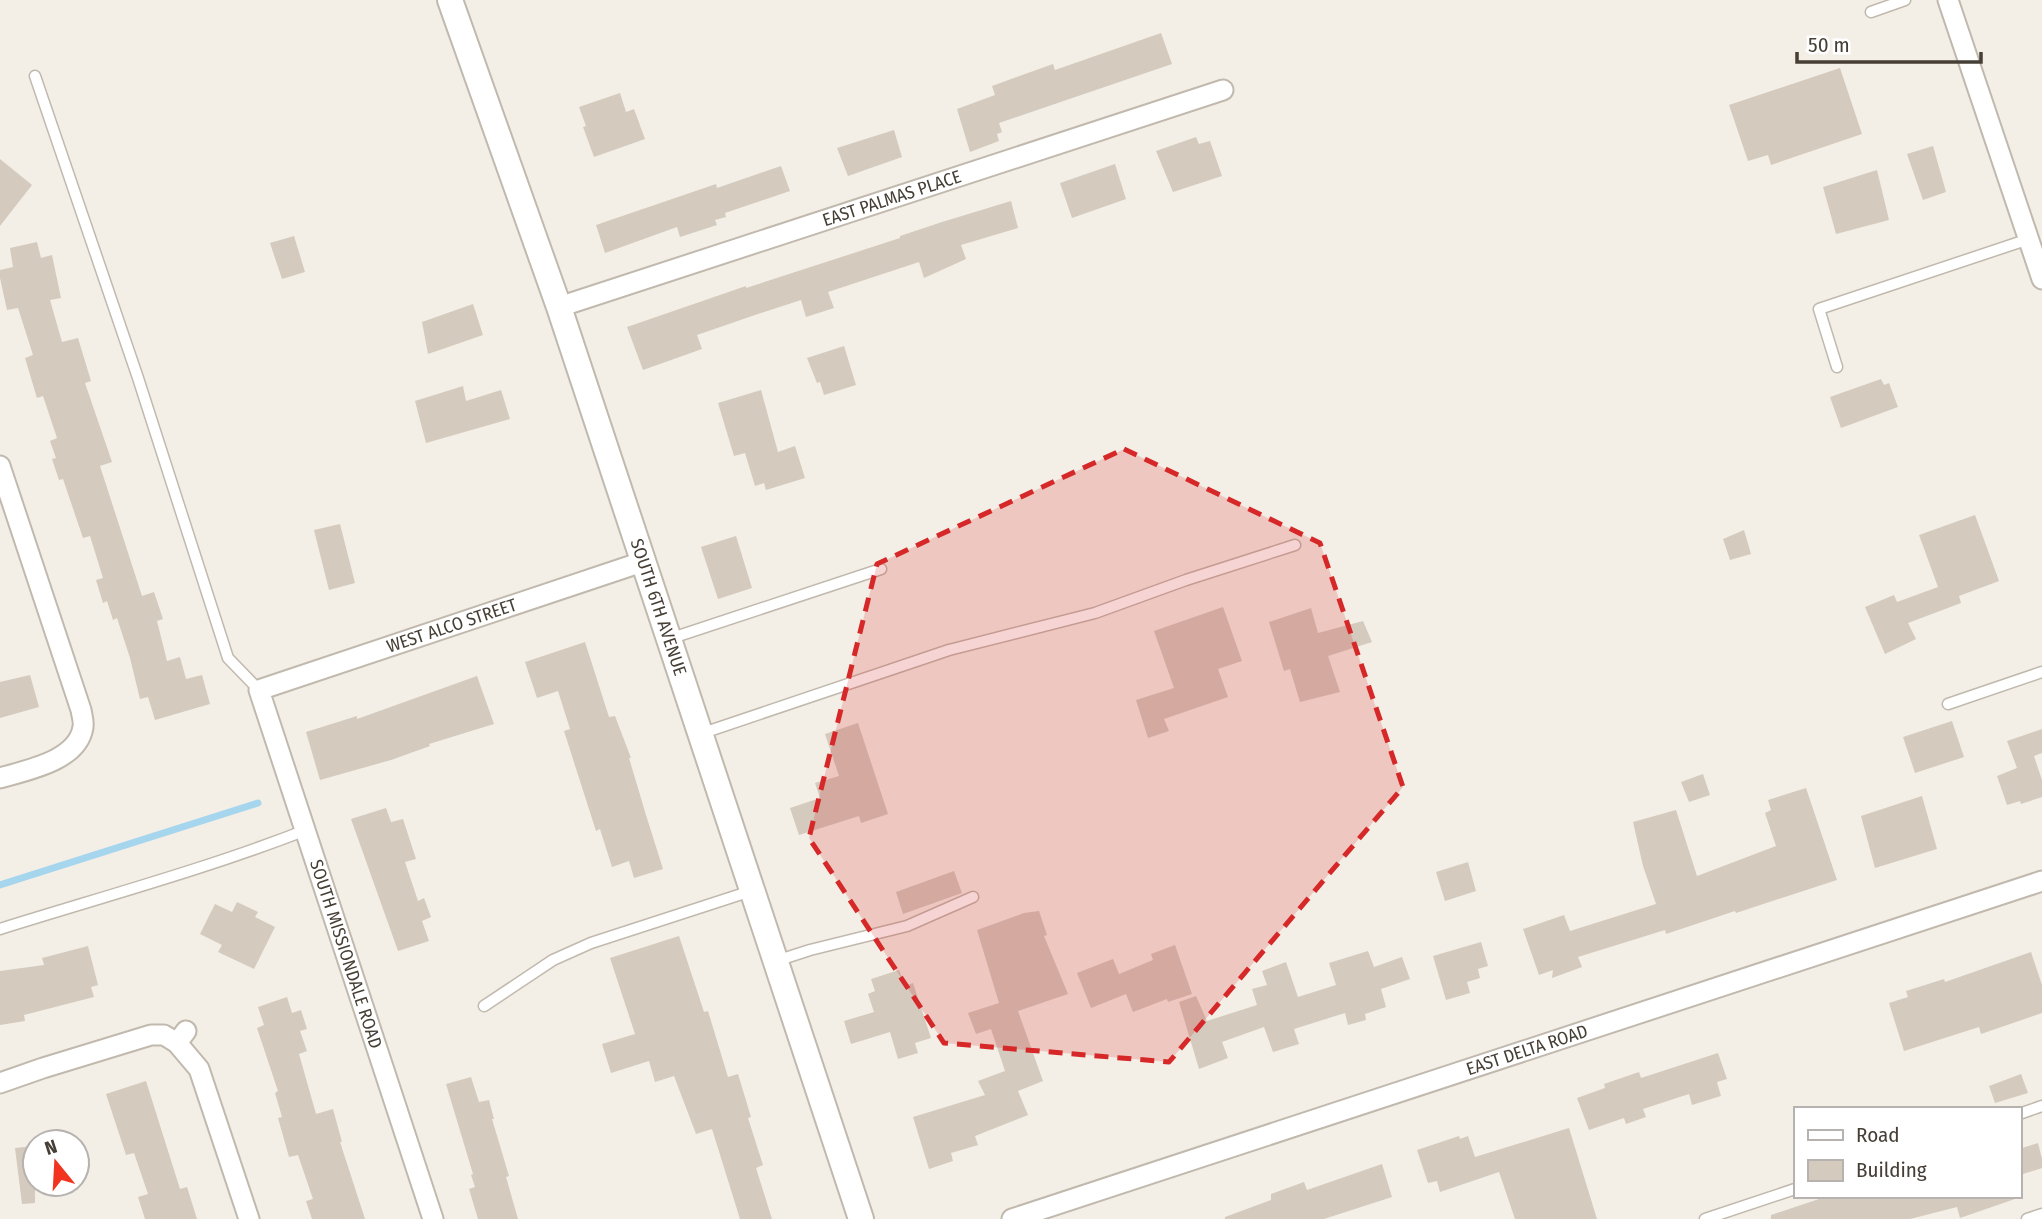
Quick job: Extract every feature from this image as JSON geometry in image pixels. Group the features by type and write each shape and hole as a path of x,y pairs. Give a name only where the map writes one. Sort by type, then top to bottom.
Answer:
{"street":[{"name":"SOUTH 6TH AVENUE","path":"450,0 559,307 861,1219"},
{"path":"1948,0 2042,279"},
{"name":"EAST PALMAS PLACE","path":"559,307 1223,90"},
{"path":"0,466 5,500 81,710 83,725 75,744 58,759 0,778"},
{"name":"WEST ALCO STREET","path":"259,690 642,562"},
{"name":"SOUTH MISSIONDALE ROAD","path":"259,690 433,1219"},
{"name":"EAST DELTA ROAD","path":"1012,1219 2042,881"},
{"path":"0,1083 151,1035 181,1037 199,1069 249,1219"}],"lane":[{"path":"1871,12 1905,0"},
{"path":"35,76 142,390 228,658 259,690"},
{"path":"1837,367 1819,309 2029,239"},
{"path":"700,734 949,650 1095,613 1295,545"},
{"path":"668,639 881,569"},
{"path":"1948,704 2042,673"},
{"path":"0,929 181,873 306,830"},
{"path":"484,1006 566,954 752,890"},
{"path":"775,962 810,950 907,926 973,897"},
{"path":"2021,1113 2042,1106"},
{"path":"1705,1219 1794,1189"},
{"path":"2027,1219 2042,1214"}],"highlighted area":[{"path":"1124,449 1320,543 1403,787 1169,1062 944,1043 809,838 877,564"}],"building":[{"path":"1161,33 1172,64 999,123 1002,132 997,134 999,141 970,152 957,109 995,95 992,86 1053,64 1055,70"},
{"path":"1840,68 1862,134 1771,165 1768,155 1748,161 1729,105"},
{"path":"620,93 626,112 634,109 645,139 594,157 579,107"},
{"path":"894,130 902,157 848,176 837,148"},
{"path":"1196,137 1199,144 1210,141 1222,176 1173,192 1156,151"},
{"path":"1933,146 1946,192 1923,200 1907,154"},
{"path":"0,159 32,185 0,226"},
{"path":"1115,164 1126,199 1072,218 1060,183"},
{"path":"781,166 790,191 725,213 726,217 715,220 717,225 680,237 677,227 605,253 596,225 716,184 717,188"},
{"path":"1877,170 1889,220 1836,234 1823,187"},
{"path":"1011,201 1018,228 961,245 966,259 924,278 919,262 828,292 834,308 806,317 801,300 755,315 697,335 702,349 643,370 627,327"},
{"path":"294,236 305,272 282,279 270,243"},
{"path":"37,242 41,258 52,255 61,298 50,300 62,342 78,338 91,381 85,383 112,462 100,466 142,596 154,592 163,619 157,621 167,661 180,657 186,679 202,675 210,704 155,720 148,697 140,699 117,618 113,620 107,601 103,603 96,580 103,578 90,536 83,538 63,479 59,480 52,459 56,458 50,441 57,438 43,396 37,398 25,358 33,355 18,308 7,310 0,278 0,270 13,267 10,248"},
{"path":"473,304 483,335 428,354 422,322"},
{"path":"844,346 856,385 824,395 807,358"},
{"path":"1881,379 1884,385 1889,383 1898,407 1841,428 1830,397"},
{"path":"463,386 466,401 501,390 510,419 426,443 415,401"},
{"path":"761,390 778,452 795,446 805,478 766,490 764,483 755,486 745,453 734,456 718,403"},
{"path":"1975,515 1999,581 1959,596 1961,603 1908,623 1916,639 1885,654 1865,607 1894,595 1897,602 1938,587 1919,535"},
{"path":"340,524 355,583 329,590 314,530"},
{"path":"1744,530 1751,554 1730,560 1723,539"},
{"path":"736,536 752,588 718,599 701,547"},
{"path":"1223,607 1242,661 1218,669 1228,697 1164,719 1169,731 1148,738 1136,700 1174,688 1154,631"},
{"path":"1311,608 1318,633 1363,621 1372,642 1328,656 1340,692 1300,702 1290,669 1284,671 1269,622"},
{"path":"585,642 609,717 615,716 631,758 663,869 634,878 629,861 612,867 600,829 596,831 564,731 570,729 558,691 537,698 525,662"},
{"path":"30,675 39,707 0,718 0,682"},
{"path":"477,676 494,724 429,744 430,746 391,760 320,780 306,732 357,716 357,719"},
{"path":"1952,721 1964,757 1915,773 1903,737"},
{"path":"858,723 888,814 861,823 859,816 799,835 790,808 820,798 815,783 839,776 825,734"},
{"path":"2042,729 2042,753 2034,756 2042,780 2042,797 2021,804 2020,801 2007,805 1997,776 2017,768 2007,741"},
{"path":"1703,774 1710,795 1689,802 1681,782"},
{"path":"1806,788 1837,880 1666,934 1665,930 1578,957 1582,967 1552,978 1553,970 1539,975 1523,929 1564,915 1570,931 1656,904 1643,866 1633,822 1676,810 1697,876 1776,846 1765,813 1771,810 1768,800"},
{"path":"1922,796 1937,849 1875,868 1861,816"},
{"path":"386,808 391,822 403,819 416,859 405,862 418,901 424,898 431,917 422,921 429,941 398,951 351,819"},
{"path":"1468,862 1476,891 1445,901 1436,872"},
{"path":"954,871 962,893 903,914 896,892"},
{"path":"237,902 258,912 255,917 275,927 254,969 218,952 222,945 200,934 215,904 232,912"},
{"path":"1039,911 1047,935 1044,936 1068,994 1018,1011 1043,1081 1018,1091 1028,1115 975,1136 978,1145 951,1153 953,1161 929,1169 913,1117 985,1095 978,1081 1005,1071 991,1029 976,1034 968,1013 999,1003 977,930 1024,913"},
{"path":"679,936 704,1012 708,1011 728,1077 738,1074 763,1165 756,1168 772,1219 740,1219 712,1129 696,1134 674,1076 655,1082 649,1061 611,1073 602,1044 635,1034 610,958"},
{"path":"1481,942 1488,966 1478,969 1480,978 1467,982 1470,993 1446,1000 1433,956"},
{"path":"1175,945 1192,994 1168,1002 1167,999 1133,1012 1126,994 1091,1008 1077,973 1113,959 1119,974 1153,960 1151,954"},
{"path":"88,946 98,985 91,987 94,997 24,1015 25,1021 0,1025 0,971 44,965 42,958"},
{"path":"1368,951 1374,967 1402,957 1410,979 1381,989 1386,1007 1365,1014 1366,1020 1348,1025 1345,1013 1294,1029 1299,1044 1273,1052 1264,1027 1222,1042 1228,1058 1199,1069 1179,1002 1196,996 1207,1021 1257,1005 1252,989 1267,985 1262,971 1286,962 1298,997 1336,985 1329,963"},
{"path":"2031,952 2042,985 2042,1013 1981,1034 1979,1027 1904,1051 1889,1003 1908,997 1906,991 1944,979 1945,982"},
{"path":"899,970 905,986 913,983 931,1038 915,1043 918,1053 898,1059 890,1032 851,1044 844,1021 874,1012 868,994 875,991 871,979"},
{"path":"287,997 292,1013 301,1010 307,1029 300,1031 307,1051 299,1054 316,1114 333,1109 340,1142 365,1219 312,1219 306,1201 313,1199 298,1155 289,1157 278,1118 282,1117 275,1093 278,1091 257,1028 264,1025 258,1007"},
{"path":"1718,1053 1727,1079 1717,1082 1721,1096 1692,1105 1689,1094 1643,1109 1646,1117 1626,1124 1624,1118 1589,1130 1577,1098 1605,1088 1604,1084 1639,1072 1641,1078"},
{"path":"2021,1074 2028,1093 1995,1103 1989,1086"},
{"path":"471,1077 479,1102 489,1100 518,1219 478,1219 469,1189 475,1187 471,1175 473,1174 446,1084"},
{"path":"146,1081 180,1189 187,1187 197,1219 145,1219 138,1197 148,1194 134,1153 126,1155 106,1094"},
{"path":"1569,1128 1597,1219 1515,1219 1499,1172 1440,1192 1437,1181 1428,1183 1417,1150 1459,1136 1460,1139 1468,1136 1475,1157"},
{"path":"2038,1143 2042,1168 2023,1174 2021,1148"},
{"path":"21,1147 21,1196 15,1148"},
{"path":"1382,1164 1392,1197 1324,1219 1225,1219 1271,1200 1271,1194 1304,1182 1307,1190"},
{"path":"21,1198 35,1198 35,1203 22,1204"},
{"path":"1822,1198 2015,1199 1960,1218 1957,1207 1910,1219 1771,1219 1771,1215"}],"waterway":[{"path":"0,885 258,803"}]}
